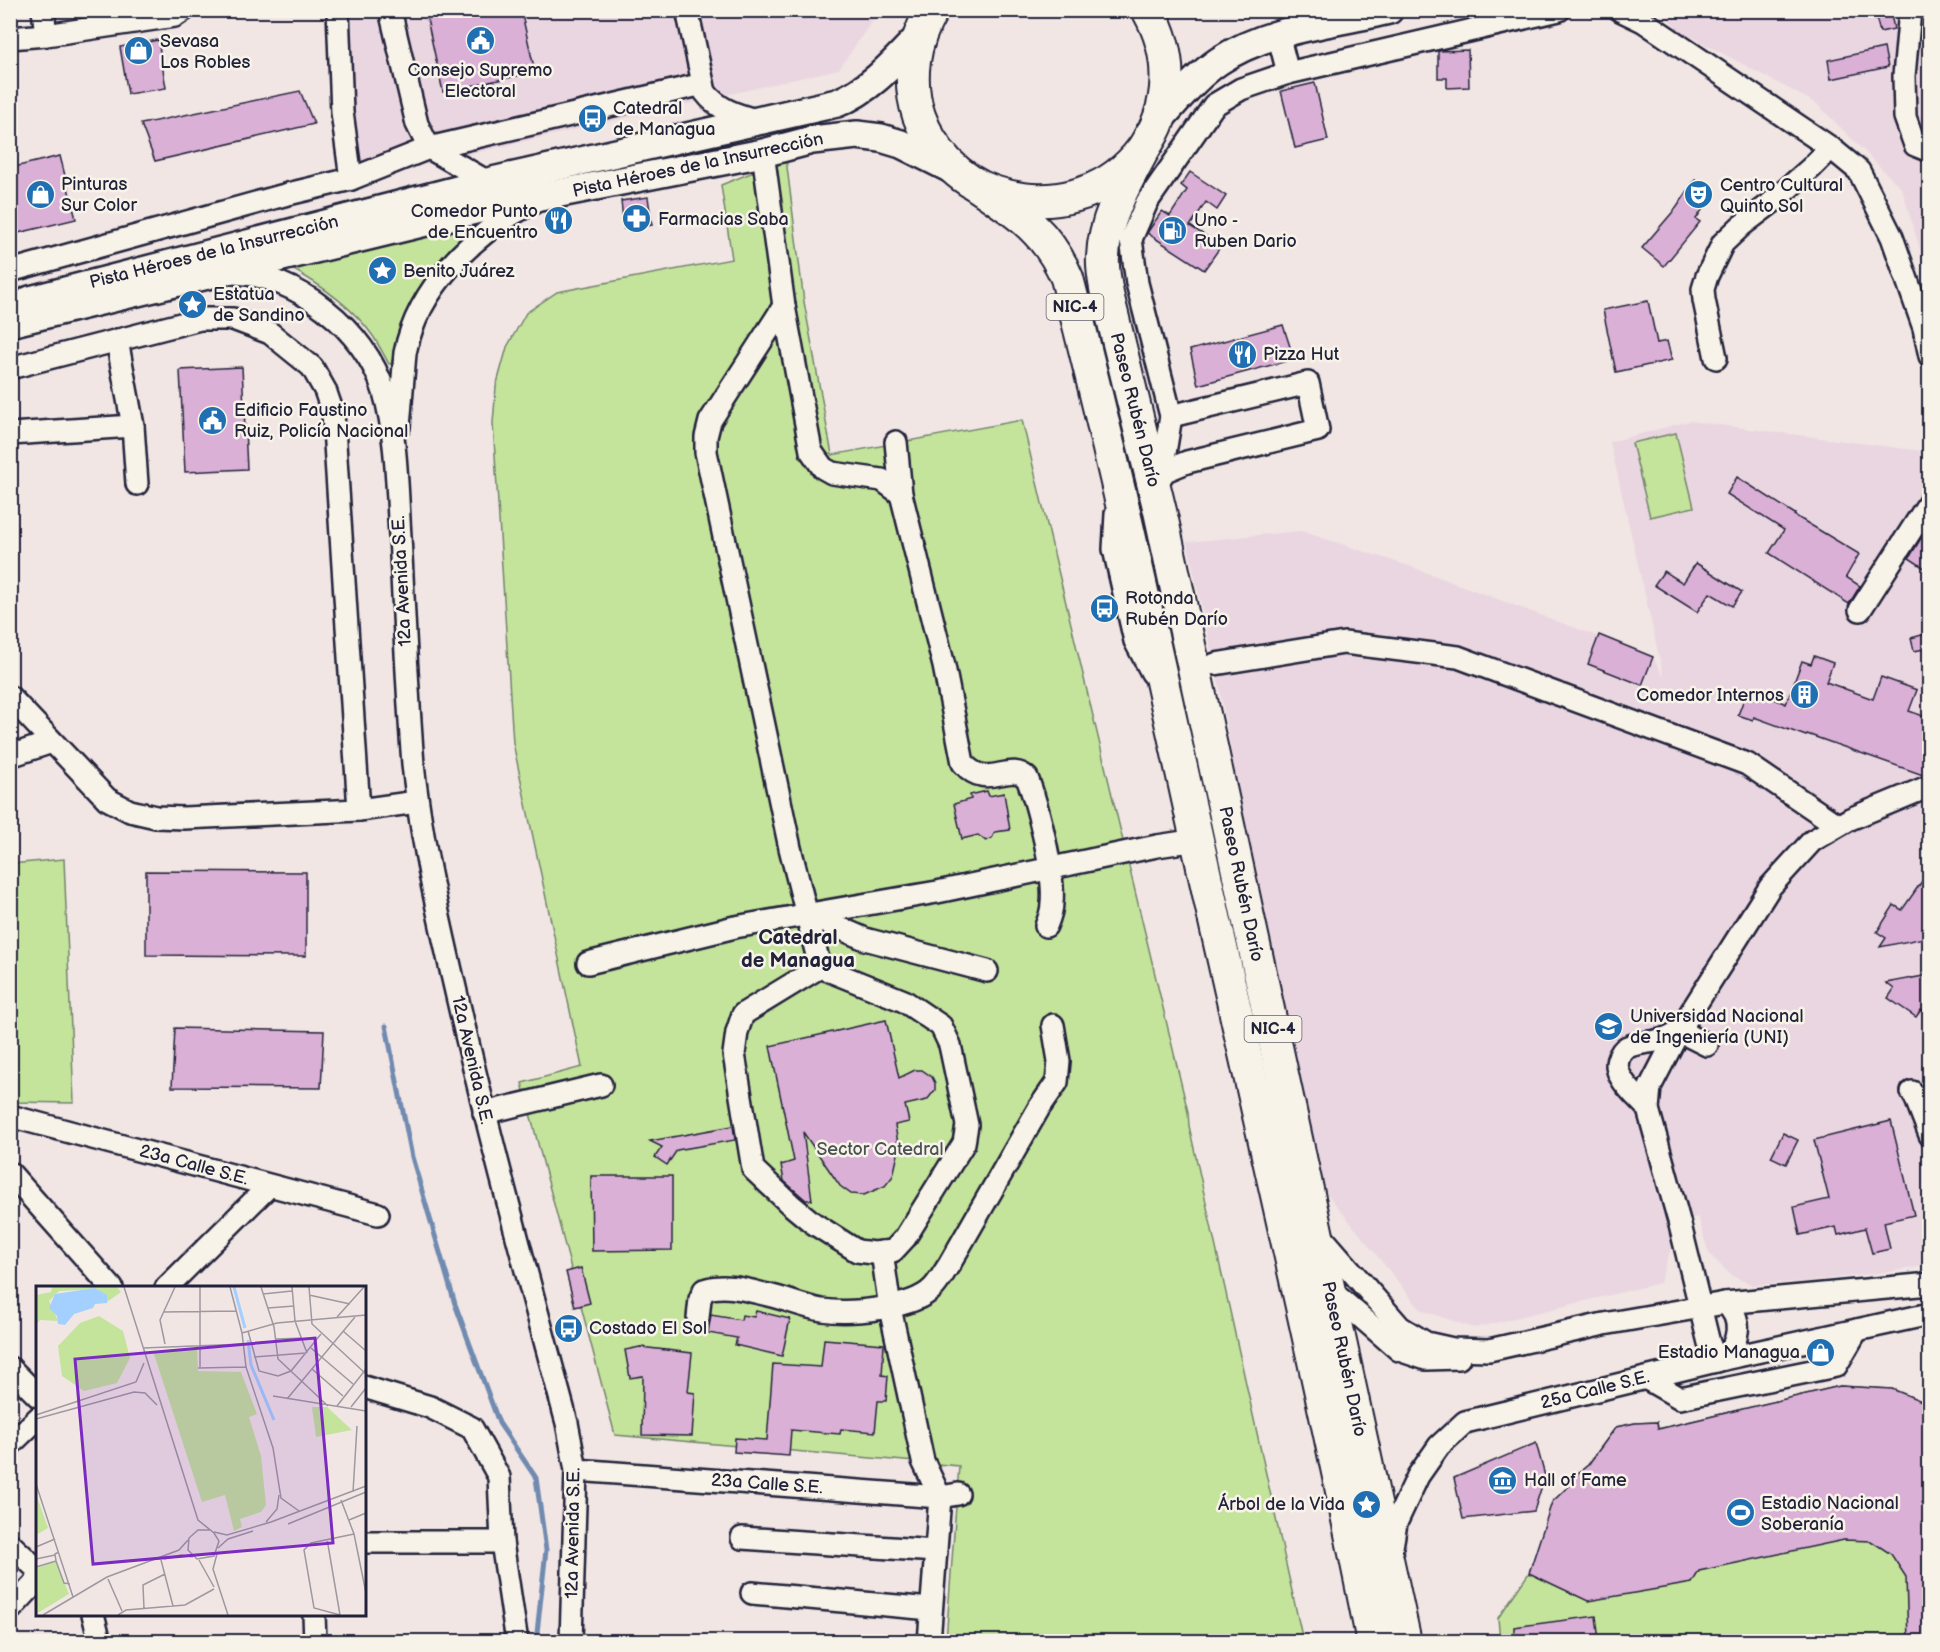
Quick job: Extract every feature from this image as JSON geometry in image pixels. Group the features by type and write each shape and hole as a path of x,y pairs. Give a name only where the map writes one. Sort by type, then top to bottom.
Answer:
{"highway":[{"name":"NIC-4","path":"929,17 913,61 912,77 917,110 930,140 945,160 969,180 1017,200 1045,202 1072,198 1097,188 1120,173 1134,159 1154,129 1165,91 1166,64 1157,28 1148,10"},
{"name":"Paseo Rubén Darío","path":"1154,129 1123,189 1104,240 1103,272 1112,320 1160,511 1405,1641"},
{"name":"Paseo Rubén Darío","path":"969,180 1028,221 1041,234 1061,263 1067,278 1118,483 1168,702 1346,1503 1373,1641"},
{"path":"1346,1503 1359,1524 1365,1541 1389,1641"}],"main road":[{"path":"1154,129 1195,81 1214,64 1242,47 1278,34 1389,10"},
{"name":"Pista Héroes de la Insurrección","path":"12,318 488,182 837,103 857,93 881,75 929,17"},
{"name":"Pista Héroes de la Insurrección","path":"12,318 219,273 472,210 764,153 812,140 843,135 892,140 969,180"}],"street":[{"path":"43,10 46,35"},
{"path":"10,38 175,16 184,10"},
{"path":"338,10 342,112 351,179"},
{"path":"390,10 417,124 429,148 488,182"},
{"path":"687,10 705,92 712,102 734,114 761,121"},
{"path":"1148,461 1165,453 1171,416 1137,282 1131,239 1147,202 1214,105 1241,89 1288,73 1488,19 1559,10"},
{"path":"1620,10 1646,16 1831,148 1859,171 1892,237 1924,328 1929,356"},
{"path":"1910,10 1904,76 1905,117 1915,146 1929,151"},
{"path":"1278,34 1288,73"},
{"path":"10,271 288,194 351,179 429,148 703,84"},
{"path":"1716,358 1703,289 1723,243 1803,176 1831,148"},
{"path":"764,153 784,306 811,451 823,468 832,473 882,480 901,494"},
{"name":"12a Avenida S.E.","path":"396,473 405,353 421,310 447,271 475,243 520,209 549,195"},
{"name":"12a Avenida S.E.","path":"219,273 246,273 279,282 324,308 343,325 372,362 384,391 396,473 417,802 430,876 484,1113 567,1423 576,1470 572,1641"},
{"path":"1112,320 1137,282"},
{"path":"784,306 710,422 706,437 706,452 790,848 820,967"},
{"path":"10,368 200,319 233,319 270,333 312,367 325,390 333,413 359,810"},
{"path":"117,340 133,426 137,484"},
{"path":"1160,511 1156,484 1165,471 1187,462 1318,430 1308,383 1171,416"},
{"path":"10,434 133,426"},
{"path":"896,442 901,494 944,666 963,763 969,771 980,776 1012,772 1023,774 1028,778 1050,869 1052,904 1046,926"},
{"path":"1860,610 1929,501"},
{"path":"1215,664 1344,644 1458,657 1747,764 1837,825"},
{"path":"10,697 107,799 130,811 156,817 184,818 359,810 417,802"},
{"path":"10,756 52,742"},
{"path":"1725,1303 1735,1312 1737,1329 1734,1344 1721,1360 1710,1348 1679,1221 1648,1109 1648,1094 1655,1076 1679,1031 1770,887 1812,842 1837,825 1929,786"},
{"path":"588,963 735,927 937,892 1157,846 1197,840"},
{"path":"806,914 865,939 987,970"},
{"path":"820,967 904,1001 941,1026 950,1046 967,1125 964,1143 905,1238 893,1251 874,1253 857,1251 790,1204 753,1169 734,1054 737,1032 743,1014 820,967"},
{"path":"698,1318 700,1299 704,1290 716,1286 738,1288 821,1310 855,1311 890,1308 933,1289 1039,1108 1057,1082 1059,1061 1053,1025"},
{"path":"1679,1031 1707,1045"},
{"path":"1648,1109 1620,1076 1617,1062 1623,1050 1628,1046 1665,1039 1679,1031"},
{"path":"1620,1076 1630,1084 1637,1086 1647,1084 1655,1076"},
{"path":"484,1113 601,1085"},
{"path":"1912,1092 1929,1135"},
{"name":"23a Calle S.E.","path":"10,1116 378,1214"},
{"path":"10,1173 111,1286"},
{"path":"167,1286 269,1186"},
{"path":"1316,1230 1400,1327 1426,1343 1453,1349 1489,1350"},
{"path":"882,1252 890,1308 923,1461 949,1495 936,1551 929,1641"},
{"path":"1330,1290 1399,1350 1426,1359 1457,1359 1604,1324 1699,1307 1929,1284"},
{"name":"25a Calle S.E.","path":"1389,1571 1396,1523 1418,1476 1439,1446 1465,1422 1721,1360 1929,1314"},
{"path":"1645,1378 1680,1398 1836,1366 1857,1330"},
{"path":"10,1368 36,1394"},
{"path":"366,1388 430,1407 471,1428 499,1477 502,1542 517,1641"},
{"path":"10,1445 36,1420"},
{"name":"23a Calle S.E.","path":"576,1470 949,1495"},
{"path":"742,1538 936,1551"},
{"path":"366,1542 502,1542"},
{"path":"10,1544 36,1568"},
{"path":"10,1610 36,1582"},
{"path":"752,1593 931,1609"},
{"path":"94,1616 100,1641"},
{"path":"314,1616 315,1641"}],"shaded area":[{"path":"349,11 879,11 839,69 357,180"},
{"path":"1667,11 1929,11 1929,280 1902,189 1817,104 1677,29 1667,16"},
{"name":"Universidad Nacional de Ingeniería (UNI)","path":"1689,421 1929,452 1929,1265 1802,1282 1753,1285 1732,1276 1709,1254 1698,1217 1679,1222 1660,1283 1474,1328 1421,1310 1324,1190 1251,862 1220,689 1187,542 1301,531 1409,566 1653,657 1664,678 1610,442"}],"green space":[{"name":"Sector Catedral","path":"786,159 804,302 832,455 1022,420 1188,1112 1189,1126 1303,1641 946,1641 959,1466 615,1435 522,1083 582,1067 513,743 493,423 496,387 507,347 526,313 557,292 732,259 721,185"},
{"path":"482,221 457,245 424,283 400,328 391,364 365,325 345,305 287,266"},
{"path":"1676,433 1694,507 1650,517 1632,443"},
{"path":"64,859 74,1103 11,1102 11,864"},
{"name":"Estadio Nacional Soberanía","path":"1840,1386 1892,1389 1929,1404 1929,1641 1500,1641 1498,1618 1529,1573 1547,1519 1560,1494 1588,1465 1616,1427 1657,1422 1658,1429"}],"building":[{"name":"Consejo Supremo Electoral","path":"425,10 521,10 535,72 443,92"},
{"path":"1874,10 1890,10 1894,29 1880,32"},
{"path":"158,40 166,88 128,94 120,47"},
{"path":"1884,48 1888,67 1831,79 1828,60"},
{"path":"1468,50 1469,87 1447,88 1447,78 1438,78 1438,51"},
{"path":"1315,83 1328,140 1295,148 1281,91"},
{"path":"300,91 314,124 155,161 141,124"},
{"name":"Pinturas Sur Color","path":"60,156 76,219 10,235 10,168"},
{"name":"Uno - Ruben Dario","path":"1190,172 1226,196 1217,210 1206,202 1190,226 1221,246 1204,270 1147,233 1162,211 1170,216 1187,190 1181,185"},
{"path":"1695,180 1714,192 1696,219 1700,222 1664,266 1642,248 1677,207"},
{"name":"Farmacias Saba","path":"648,197 652,225 624,229 621,201"},
{"path":"1648,301 1657,343 1667,341 1672,360 1616,372 1603,310"},
{"name":"Pizza Hut","path":"1283,325 1294,359 1198,385 1190,350"},
{"name":"Edificio Faustino Ruiz, Policía Nacional","path":"242,367 247,469 185,472 180,370"},
{"path":"1737,477 1859,554 1846,577 1860,586 1849,604 1769,553 1784,530 1727,494"},
{"path":"1929,525 1929,571 1909,558"},
{"path":"1696,563 1742,592 1732,606 1710,593 1697,612 1654,585 1664,571 1683,583"},
{"path":"1929,633 1929,648 1914,651 1911,638"},
{"path":"1599,635 1653,657 1642,685 1588,664"},
{"path":"1814,656 1833,663 1826,682 1873,699 1881,677 1917,690 1909,711 1929,718 1929,774 1923,775 1754,717 1753,720 1738,715 1748,688 1786,704 1802,661 1811,664"},
{"path":"987,791 989,796 1004,793 1010,830 995,832 992,838 986,841 978,835 962,839 954,804 971,799 970,795"},
{"path":"146,871 306,872 306,956 146,955"},
{"path":"1929,871 1929,937 1880,947 1886,938 1877,932 1894,905 1902,910"},
{"path":"1929,975 1929,1015 1921,1010 1916,1017 1888,998 1894,989 1886,983"},
{"path":"886,1020 899,1078 915,1070 922,1070 932,1077 935,1090 927,1100 905,1105 909,1122 895,1125 899,1150 893,1176 885,1186 864,1195 851,1194 840,1186 803,1132 812,1200 806,1200 784,1181 781,1165 794,1161 770,1046"},
{"path":"175,1028 324,1031 321,1088 172,1087"},
{"path":"1891,1121 1914,1215 1884,1222 1890,1249 1872,1253 1865,1228 1838,1235 1836,1227 1800,1235 1794,1207 1829,1199 1814,1140"},
{"path":"733,1126 735,1140 677,1150 667,1165 655,1157 662,1147 650,1141"},
{"path":"1783,1133 1798,1140 1786,1164 1771,1157"},
{"path":"591,1176 672,1176 672,1250 592,1251"},
{"path":"581,1268 590,1303 575,1307 566,1272"},
{"path":"756,1311 790,1319 782,1356 735,1345 737,1338 708,1333 711,1315 741,1320 742,1315 754,1317"},
{"path":"824,1339 884,1344 882,1375 888,1376 886,1401 878,1401 875,1432 841,1429 840,1434 791,1430 789,1456 734,1452 735,1438 767,1440 773,1364 821,1367"},
{"path":"640,1347 692,1353 688,1392 695,1393 692,1436 642,1435 643,1376 630,1378 625,1350"},
{"name":"Estadio Nacional Soberanía","path":"1840,1386 1892,1389 1929,1404 1929,1641 1908,1641 1906,1577 1891,1554 1871,1541 1844,1540 1699,1571 1692,1583 1588,1601 1529,1573 1552,1502 1588,1465 1616,1427 1657,1422 1658,1429"},
{"path":"1536,1443 1545,1476 1534,1511 1463,1519 1454,1478"},
{"path":"1596,1616 1599,1641 1514,1641 1514,1627"}],"waterway":[{"path":"386,1026 412,1157 455,1304 499,1423 536,1478 546,1550 536,1642"}],"place":[{"name":"Consejo Supremo Electoral","path":"480,41"},
{"name":"Sevasa Los Robles","path":"139,51"},
{"name":"Catedral de Managua","path":"592,118"},
{"name":"Pinturas Sur Color","path":"40,194"},
{"name":"Centro Cultural Quinto Sol","path":"1699,195"},
{"name":"Farmacias Saba","path":"637,219"},
{"name":"Comedor Punto de Encuentro","path":"559,221"},
{"name":"Uno - Ruben Dario","path":"1173,230"},
{"name":"Benito Juárez","path":"382,271"},
{"name":"Estatua de Sandino","path":"192,304"},
{"name":"Pizza Hut","path":"1242,354"},
{"name":"Edificio Faustino Ruiz, Policía Nacional","path":"213,420"},
{"name":"Rotonda Rubén Darío","path":"1104,608"},
{"name":"Comedor Internos","path":"1805,695"},
{"name":"Universidad Nacional de Ingeniería (UNI)","path":"1609,1026"},
{"name":"Costado El Sol","path":"568,1328"},
{"name":"Estadio Managua","path":"1821,1352"},
{"name":"Hall of Fame","path":"1503,1480"},
{"name":"Árbol de la Vida","path":"1366,1504"},
{"name":"Estadio Nacional Soberanía","path":"1740,1513"}],"district":[{"name":"Catedral de Managua","path":"798,950"}]}
